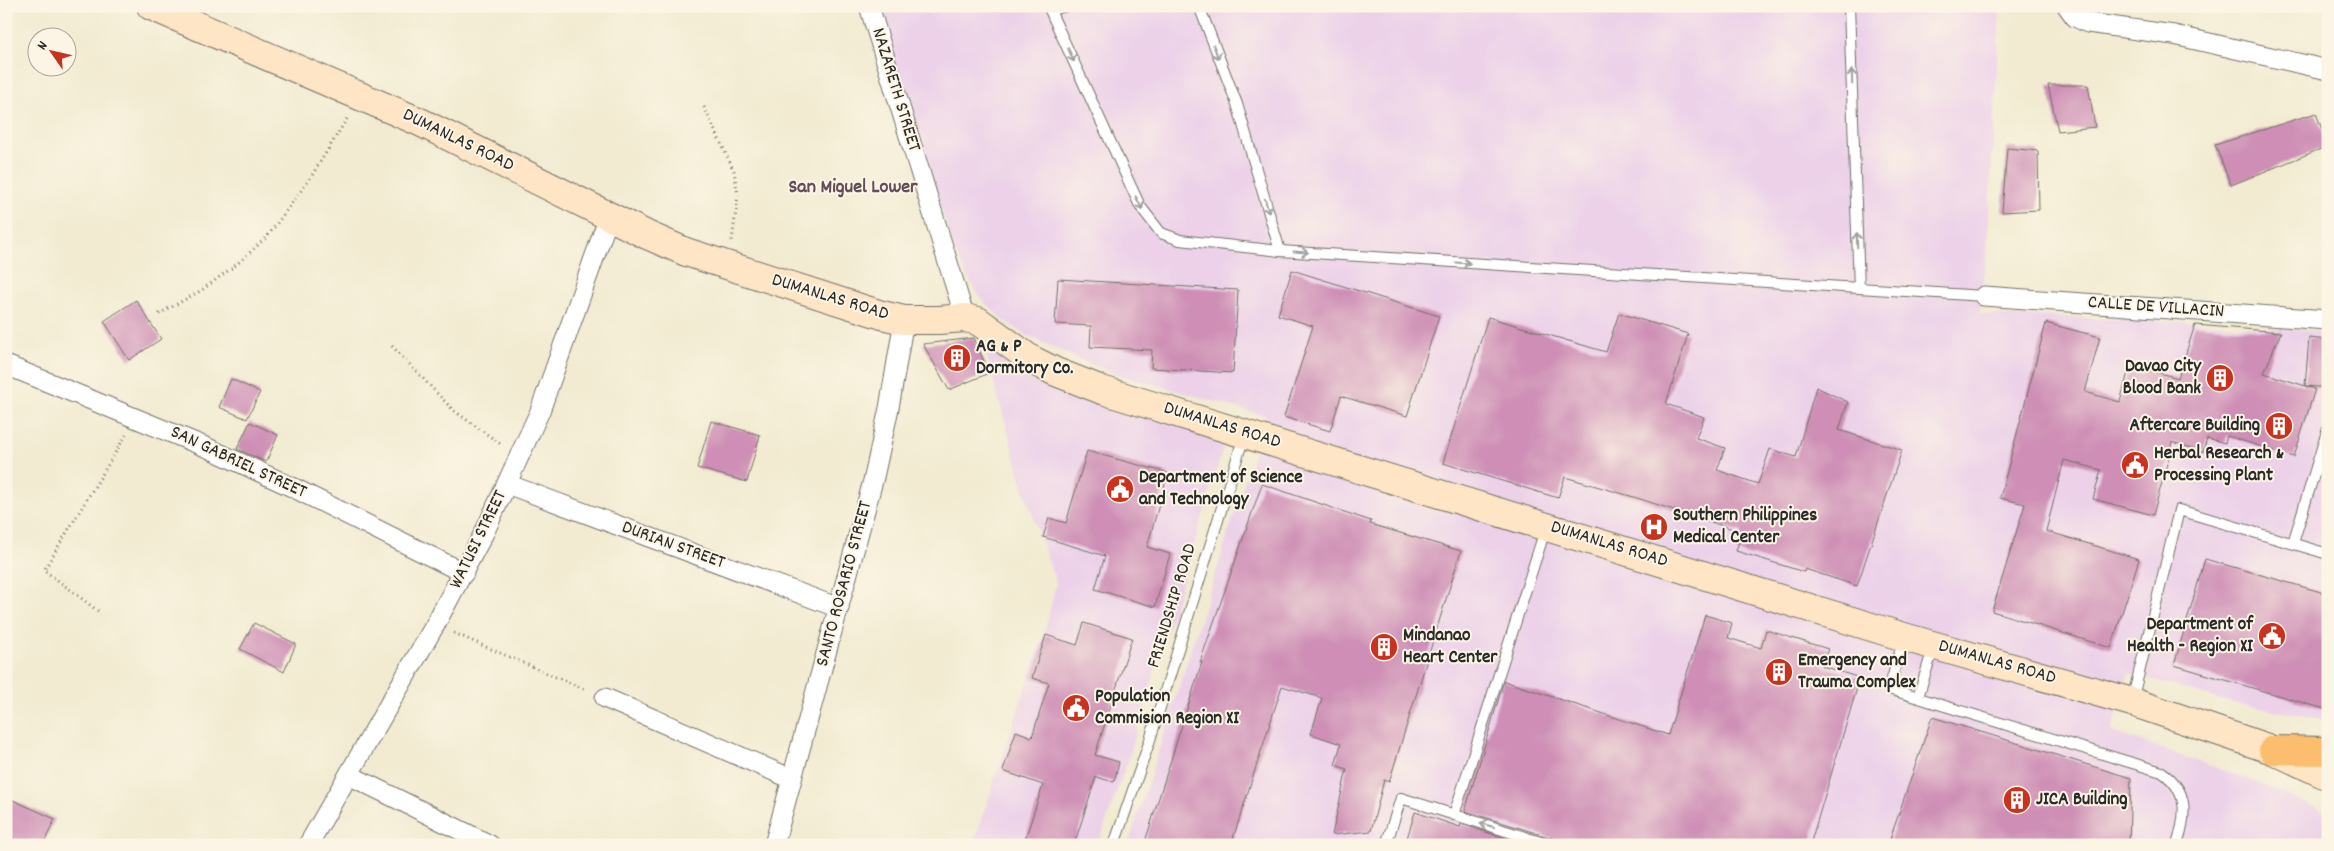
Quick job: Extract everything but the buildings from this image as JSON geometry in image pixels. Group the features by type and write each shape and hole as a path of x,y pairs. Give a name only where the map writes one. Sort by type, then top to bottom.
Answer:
{"main road":[{"name":"DUMANLAS ROAD","path":"151,6 361,96 463,143 646,235 727,266 833,301 904,320 966,318 978,321 1030,359 1068,377 1102,390 1904,637 2132,702 2273,750 2328,776"},
{"path":"2273,750 2328,751"}],"street":[{"name":"NAZARETH STREET","path":"869,6 966,318"},
{"path":"2067,6 2074,17 2088,23 2174,35 2328,70"},
{"name":"WATUSI STREET","path":"308,845 435,626 464,573 507,484 540,411 608,216"},
{"name":"CALLE DE VILLACIN","path":"1984,296 2328,320"},
{"name":"SANTO ROSARIO STREET","path":"774,845 874,477 889,408 904,320"},
{"name":"SAN GABRIEL STREET","path":"6,365 137,418 292,487 464,573"},
{"name":"DURIAN STREET","path":"507,484 839,608"},
{"path":"605,698 792,779"},
{"path":"348,775 490,845"}],"lane":[{"path":"1067,6 1050,8 1140,206 1150,221 1161,232 1180,240 1280,251 1984,296"},
{"path":"1199,6 1237,104 1280,251"},
{"path":"1849,6 1859,288"},
{"path":"2293,543 2328,428"},
{"name":"FRIENDSHIP ROAD","path":"1114,845 1245,434"},
{"path":"2132,702 2179,510 2328,554"},
{"path":"1454,815 1546,526"},
{"path":"1904,637 1888,689 2162,772 2173,779 2184,803 2185,821 2177,845"},
{"path":"1918,697 1934,645"},
{"path":"1386,845 1401,798 1550,845"}],"path":[{"path":"159,314 202,290 237,264 267,237 311,178 361,96"},
{"path":"704,107 734,170 738,195 727,266"},
{"path":"392,346 453,410 519,457"},
{"path":"98,611 44,570 137,418"},
{"path":"435,626 605,698"}],"shaded area":[{"path":"877,6 2000,6 1987,253 1979,314 2189,322 2328,332 2328,720 2231,703 2129,673 2111,731 2248,779 2328,814 2328,845 1128,845 1266,416 1117,374 1085,362 1026,335 1003,320 982,300 965,274 953,246"},
{"path":"983,343 1013,363 1225,442 1127,763 1098,845 973,845 1046,627 1056,583 1025,493"}],"place":[{"name":"AG & P Dormitory Co.","path":"957,358"},
{"name":"Davao City Blood Bank","path":"2220,378"},
{"name":"Aftercare Building","path":"2279,426"},
{"name":"Herbal Research & Processing Plant","path":"2135,465"},
{"name":"Department of Science and Technology","path":"1120,489"},
{"name":"Southern Philippines Medical Center","path":"1654,527"},
{"name":"Department of Health - Region XI","path":"2272,636"},
{"name":"Mindanao Heart Center","path":"1384,647"},
{"name":"Emergency and Trauma Complex","path":"1779,672"},
{"name":"Population Commision Region XI","path":"1076,708"},
{"name":"JICA Building","path":"2017,800"}],"district":[{"name":"San Miguel Lower","path":"853,188"}]}
